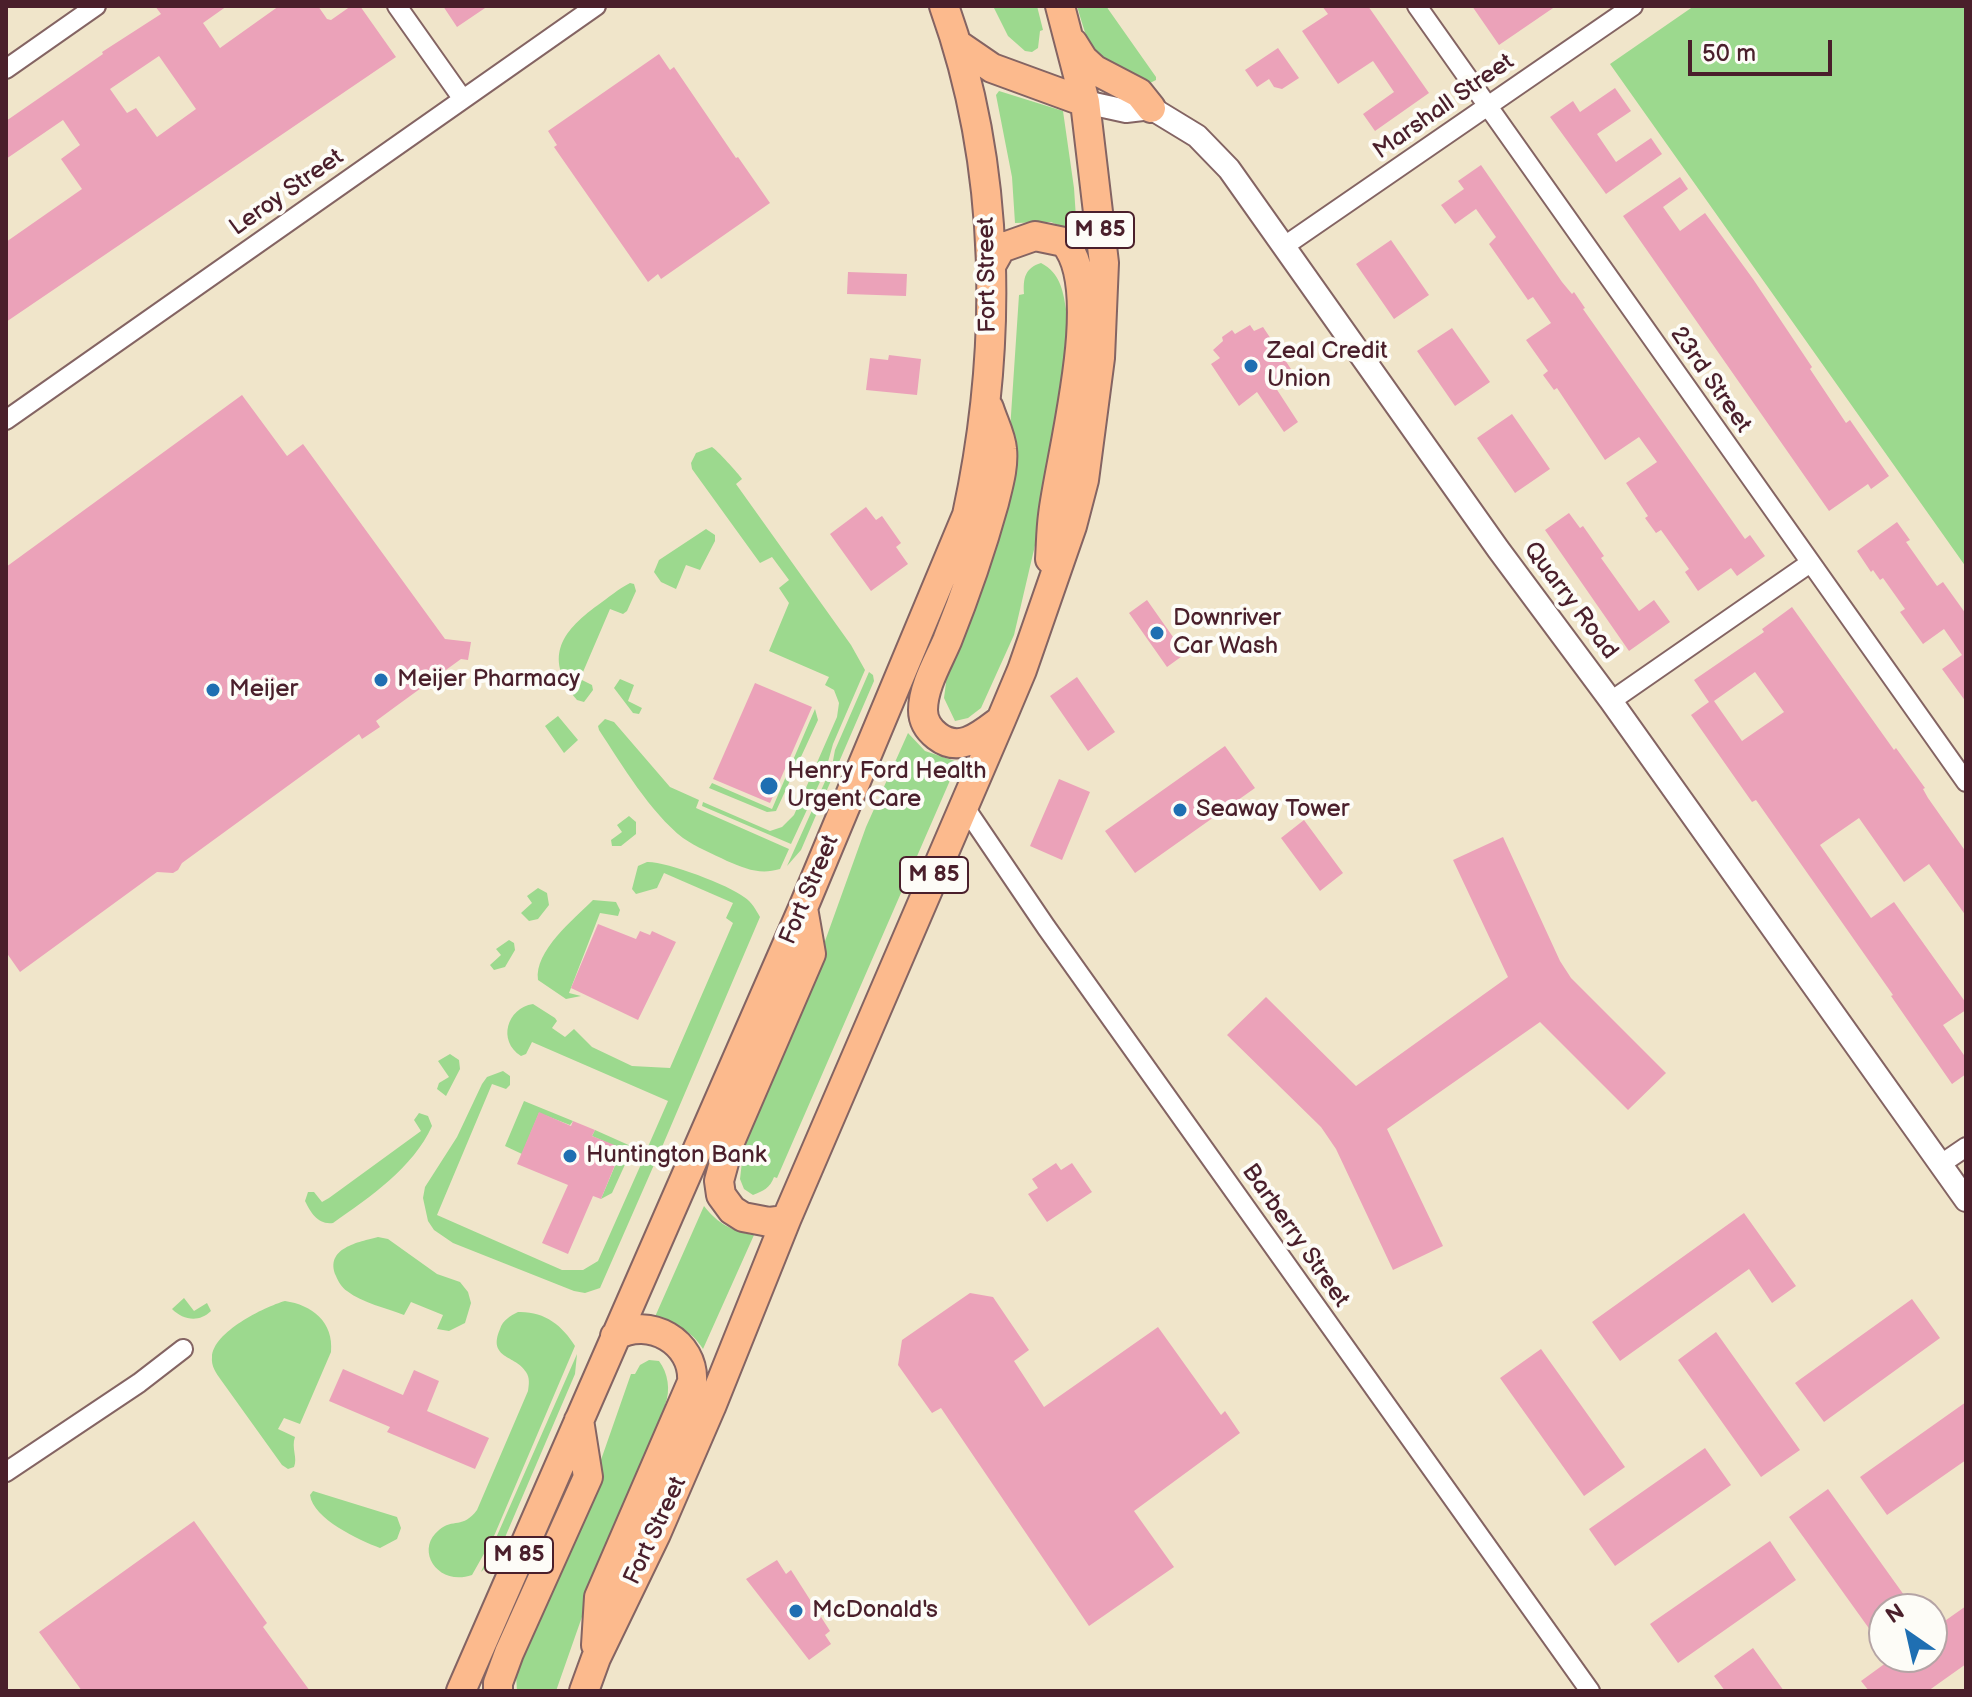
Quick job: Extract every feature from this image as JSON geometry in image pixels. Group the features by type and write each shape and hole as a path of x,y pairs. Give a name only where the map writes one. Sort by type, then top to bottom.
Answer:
{"main road":[{"name":"Fort Street","path":"461,1691 803,908 967,515 980,454 986,400 992,264 980,147 957,44 944,6"},
{"name":"Fort Street","path":"584,1691 596,1658 656,1534 711,1407 786,1220 1001,720 1072,526 1084,480 1100,358 1104,263 1085,102 1060,6"},
{"path":"1068,36 1083,59 1095,70 1139,93 1151,108"},
{"path":"957,44 992,68 1085,102"},
{"path":"992,264 1001,248 1017,240 1050,237 1064,242 1071,250 1079,276 1081,315 1077,369 1053,514 1046,599"},
{"path":"986,400 1002,448 1000,478 985,537 923,708 925,722 931,731 943,741 954,743 967,743 1001,720"},
{"path":"786,1220 769,1222 732,1210 721,1195 719,1181 729,1144 811,954 803,908"},
{"path":"596,1658 599,1597 692,1382 693,1372 684,1349 669,1336 640,1327 615,1336"},
{"path":"498,1691 509,1653 588,1477 579,1419"}],"street":[{"path":"6,69 96,6"},
{"path":"397,6 462,98"},
{"name":"Leroy Street","path":"6,420 596,6"},
{"name":"23rd Street","path":"1417,6 1966,782"},
{"name":"Marshall Street","path":"1283,247 1633,6"},
{"path":"1085,102 1126,111 1151,108"},
{"name":"Quarry Road","path":"1151,108 1197,136 1229,169 1966,1200"},
{"path":"1611,701 1810,563"},
{"name":"Barberry Street","path":"964,806 1046,927 1590,1691"},
{"path":"1941,1164 1966,1147"},
{"path":"6,1472 139,1383 183,1349"}],"green space":[{"path":"993,6 1037,6 1043,30 1040,31 1038,48 1032,52 1025,51 1008,36"},
{"path":"1077,6 1106,6 1156,80 1148,84 1106,65 1093,50"},
{"path":"1694,6 1966,6 1966,567 1610,64"},
{"path":"999,91 1063,111 1077,233 1051,222 1015,223 1012,177 996,95"},
{"path":"1041,263 1056,277 1066,309 1071,309 1069,348 1040,524 1014,635 981,708 968,718 955,721 944,698 947,675 943,673 1006,490 1019,295 1024,294 1028,271"},
{"path":"712,447 742,479 736,484 851,645 865,670 833,744 826,769 791,844 702,806 703,802 770,831 782,827 794,815 837,717 839,703 834,690 825,685 829,677 769,651 789,603 779,588 789,580 772,557 760,563 692,469 691,463 696,453"},
{"path":"706,529 715,535 715,541 700,570 686,565 676,589 661,582 654,572 659,560"},
{"path":"630,583 634,584 636,591 627,611 623,614 610,609 580,679 592,685 593,690 584,702 577,700 561,672 560,648 585,615"},
{"path":"869,672 874,681 801,850 787,866 832,766 835,750"},
{"path":"620,679 634,685 628,701 642,708 639,714 633,713 614,688"},
{"path":"815,709 818,720 776,811 767,812 709,788 712,783 772,809"},
{"path":"558,716 578,740 564,753 545,726"},
{"path":"605,719 614,722 670,787 699,800 696,808 789,849 780,869 747,869 683,838 648,802 617,758 599,730 598,726"},
{"path":"908,733 925,751 958,762 777,1178 774,1177 766,1189 753,1195 744,1189 740,1179 744,1144 820,955 866,827"},
{"path":"629,816 636,822 636,834 621,846 612,846 611,840 622,832 617,825"},
{"path":"647,862 682,869 725,886 747,899 760,917 659,1154 647,1149 668,1101 532,1042 526,1054 521,1056 514,1050 507,1034 511,1018 533,1004 555,1018 557,1021 552,1028 565,1037 574,1029 592,1047 632,1066 670,1068 733,923 726,918 733,903 664,873 657,888 636,894 632,889 638,866"},
{"path":"538,888 547,893 549,905 538,919 529,921 521,913 532,903 527,896"},
{"path":"593,900 616,902 620,910 618,916 600,913 569,993 581,996 566,999 538,980 538,969 557,936"},
{"path":"509,940 514,943 515,950 505,967 494,970 490,965 501,955 496,949"},
{"path":"450,1054 459,1060 460,1069 446,1096 437,1089 439,1083 449,1077 438,1061"},
{"path":"503,1071 510,1076 510,1085 506,1089 492,1084 437,1215 562,1270 583,1270 598,1261 646,1153 657,1158 600,1288 585,1293 574,1291 453,1243 434,1230 428,1221 423,1198 425,1187 457,1137 482,1084 487,1077"},
{"path":"524,1101 573,1121 570,1125 539,1113 522,1154 505,1146"},
{"path":"419,1113 428,1116 432,1126 402,1168 376,1192 333,1223 316,1217 305,1201 308,1192 314,1192 322,1202 329,1198 421,1131 414,1120"},
{"path":"595,1130 633,1147 612,1193 601,1199 622,1149 592,1136"},
{"path":"704,1206 726,1226 754,1235 703,1349 683,1329 654,1319"},
{"path":"378,1237 388,1239 437,1274 460,1282 468,1292 471,1303 465,1323 449,1331 437,1329 443,1315 411,1302 404,1315 360,1299 343,1288 334,1266 339,1253"},
{"path":"184,1298 194,1311 207,1303 211,1311 196,1319 181,1316 172,1309"},
{"path":"285,1301 304,1306 319,1317 331,1341 331,1352 300,1424 284,1418 278,1429 295,1437 295,1464 288,1469 282,1465 219,1377 212,1360 215,1348 230,1330 253,1315"},
{"path":"518,1312 536,1314 551,1321 575,1346 494,1536 472,1575 449,1576 433,1564 429,1556 432,1538 444,1526 463,1522 477,1510 528,1391 526,1372 497,1346 503,1323"},
{"path":"577,1354 575,1374 497,1556 481,1572"},
{"path":"649,1360 659,1361 665,1371 668,1388 665,1405 669,1407 590,1594 556,1691 517,1691 516,1675 520,1661 595,1477 631,1374 635,1374 640,1365"},
{"path":"313,1491 397,1517 401,1528 397,1539 380,1548 349,1534 319,1512 310,1495"}],"building":[{"path":"155,6 227,6 203,23 220,48 279,6 318,6 331,20 351,6 360,6 396,57 6,322 6,242 82,189 61,159 80,145 63,120 6,159 6,121 161,14","holes":["159,56 196,109 157,137 136,108 127,113 110,89"]},
{"path":"443,6 488,6 457,27"},
{"path":"1322,6 1368,6 1429,93 1375,131 1363,114 1394,92 1373,61 1338,84 1302,31 1328,14"},
{"path":"1472,6 1556,6 1499,45"},
{"path":"1278,48 1299,78 1282,89 1274,87 1269,79 1257,87 1245,70"},
{"path":"659,54 670,70 674,67 770,203 661,279 658,274 648,282 554,147 557,145 548,131"},
{"path":"1615,88 1631,111 1597,134 1616,162 1651,138 1662,154 1606,194 1550,117 1573,101 1580,112"},
{"path":"1481,165 1562,282 1572,294 1574,292 1745,539 1750,535 1765,556 1737,576 1731,568 1698,591 1685,572 1689,569 1661,530 1656,533 1645,518 1648,516 1626,483 1657,462 1639,437 1605,460 1557,388 1554,390 1543,375 1548,371 1526,340 1551,323 1533,297 1528,300 1489,244 1496,237 1476,209 1455,224 1441,205 1464,189 1458,181"},
{"path":"1680,177 1688,189 1663,207 1680,231 1705,213 1753,279 1846,423 1850,420 1889,476 1871,489 1868,484 1829,511 1623,216"},
{"path":"1391,240 1429,295 1394,319 1356,264"},
{"path":"848,272 907,274 906,296 847,294"},
{"name":"Zeal Credit Union","path":"1250,325 1254,331 1263,327 1291,369 1272,382 1298,422 1284,432 1257,392 1239,406 1211,364 1220,358 1213,350 1223,341 1222,337 1232,330 1235,334"},
{"path":"1452,328 1490,382 1455,406 1417,351"},
{"path":"889,355 921,359 917,395 866,390 870,358 888,360"},
{"name":"Meijer","path":"242,395 287,456 303,444 445,639 471,642 468,660 461,659 376,721 380,727 362,739 359,734 182,863 178,870 173,873 157,872 20,972 6,952 6,567"},
{"path":"1512,414 1550,469 1515,493 1477,438"},
{"path":"866,507 876,520 882,516 901,543 896,547 908,564 871,591 830,534"},
{"path":"1569,513 1580,528 1583,526 1604,556 1601,558 1639,611 1654,600 1670,622 1629,651 1545,530"},
{"path":"1897,522 1910,540 1906,542 1937,586 1943,582 1966,614 1966,702 1942,669 1962,655 1944,629 1923,644 1900,612 1905,609 1883,578 1880,580 1873,570 1871,572 1857,551"},
{"name":"Downriver Car Wash","path":"1147,600 1185,654 1167,667 1129,613"},
{"path":"1792,607 1894,750 1896,748 1925,788 1928,798 1966,852 1966,916 1929,864 1904,882 1859,818 1820,845 1871,918 1894,902 1966,1003 1966,1010 1943,1025 1966,1058 1966,1074 1952,1084 1756,800 1752,802 1691,715 1709,702 1694,680 1764,632 1762,629","holes":["1755,672 1784,712 1742,741 1714,701"]},
{"path":"1077,677 1115,732 1088,751 1050,696"},
{"path":"755,683 812,707 770,803 713,779"},
{"name":"Seaway Tower","path":"1225,746 1255,788 1135,873 1105,831"},
{"path":"1059,779 1090,792 1062,860 1030,846"},
{"path":"1304,820 1343,873 1320,891 1281,838"},
{"path":"1503,837 1560,961 1571,978 1666,1073 1628,1110 1540,1022 1387,1129 1443,1246 1393,1270 1336,1149 1321,1127 1227,1035 1266,997 1356,1086 1508,977 1453,860"},
{"path":"598,924 636,939 640,931 650,935 652,931 676,942 638,1020 571,988"},
{"name":"Huntington Bank","path":"539,1112 571,1126 573,1121 595,1130 592,1136 622,1148 601,1199 593,1196 568,1254 542,1243 568,1185 517,1164"},
{"path":"1056,1163 1061,1170 1072,1163 1092,1192 1047,1222 1028,1194 1038,1188 1032,1179"},
{"path":"1744,1213 1796,1286 1772,1303 1749,1269 1620,1361 1592,1322"},
{"path":"970,1293 993,1297 1029,1350 1014,1361 1044,1407 1158,1327 1221,1415 1225,1411 1240,1433 1134,1511 1174,1567 1089,1626 941,1408 932,1413 898,1365 902,1340"},
{"path":"1912,1299 1940,1338 1824,1422 1795,1383"},
{"path":"1716,1332 1800,1450 1761,1477 1678,1360"},
{"path":"1541,1349 1625,1467 1584,1496 1500,1378"},
{"path":"343,1369 403,1395 414,1370 439,1381 427,1411 489,1438 475,1469 387,1432 390,1427 329,1401"},
{"path":"1966,1402 1966,1460 1887,1515 1860,1477"},
{"path":"1705,1448 1731,1485 1615,1566 1589,1529"},
{"path":"1828,1489 1903,1593 1868,1593 1868,1627 1789,1517"},
{"path":"194,1521 267,1623 263,1627 310,1691 82,1691 39,1632"},
{"path":"1770,1541 1796,1580 1678,1663 1650,1624"},
{"name":"McDonald's","path":"777,1560 786,1574 791,1570 830,1631 825,1635 831,1644 809,1660 746,1579"},
{"path":"1966,1606 1966,1664 1928,1691 1869,1691 1861,1681 1872,1673 1948,1673 1948,1619"},
{"path":"1753,1648 1784,1691 1725,1691 1714,1676"}],"place":[{"name":"Zeal Credit Union","path":"1251,366"},
{"name":"Downriver Car Wash","path":"1157,633"},
{"name":"Meijer Pharmacy","path":"381,680"},
{"name":"Meijer","path":"213,690"},
{"name":"Henry Ford Health Urgent Care","path":"769,786"},
{"name":"Seaway Tower","path":"1180,810"},
{"name":"Huntington Bank","path":"570,1156"},
{"name":"McDonald's","path":"796,1611"}]}
